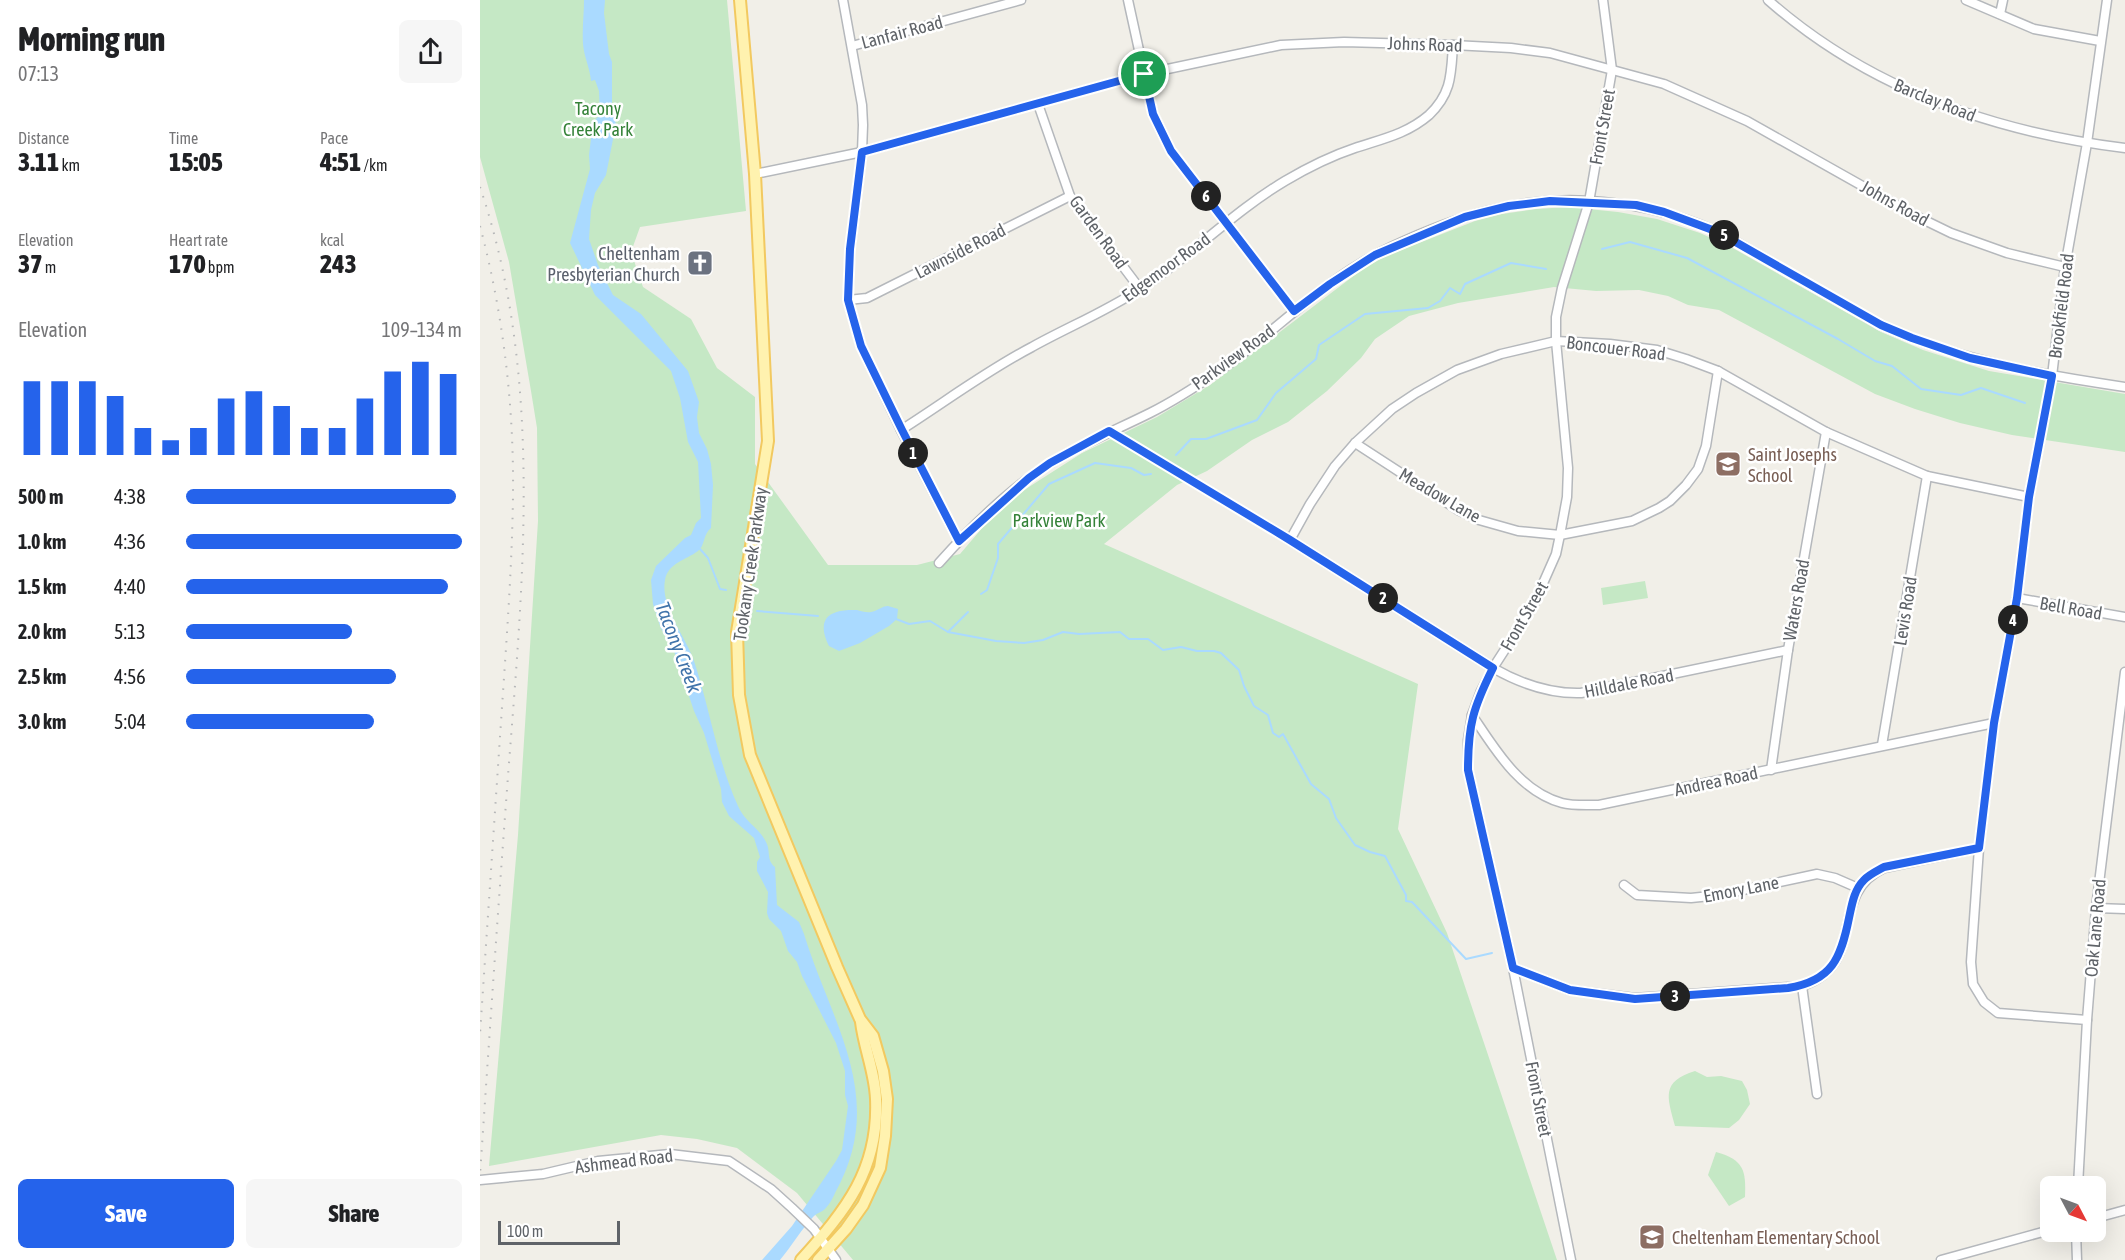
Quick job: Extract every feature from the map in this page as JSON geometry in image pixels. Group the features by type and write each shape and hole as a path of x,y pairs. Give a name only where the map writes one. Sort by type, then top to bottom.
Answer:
{"main road":[{"name":"Tookany Creek Parkway","path":"740,0 755,174 768,441 737,632 739,695 750,755 837,967 860,1019 873,1036 883,1071 887,1099 885,1136 879,1168 863,1205 846,1229 818,1260"},
{"path":"801,1260 818,1233 834,1224 857,1189 870,1157 874,1136 876,1099 873,1072 863,1042 860,1019"}],"street":[{"path":"843,0 862,105 862,152 850,249 848,300 861,346 959,541"},
{"name":"Lanfair Road","path":"852,46 1021,0"},
{"path":"1128,0 1153,114 1161,133 1171,151 1294,311"},
{"name":"Front Street","path":"1571,1260 1513,968 1468,770 1468,740 1472,715 1493,668 1533,606 1553,562 1567,497 1568,468 1556,341 1556,317 1562,288 1589,202 1612,70 1603,0"},
{"name":"Barclay Road","path":"1768,0 1856,64 1916,95 2000,125 2087,143 2125,148"},
{"path":"1966,0 2034,29 2100,41"},
{"path":"2000,14 2003,0"},
{"name":"Brookfield Road","path":"2087,1020 1998,1013 1991,1010 1973,984 1971,969 1979,848 1994,723 2017,598 2029,497 2052,376 2065,267 2087,143 2107,0"},
{"name":"Johns Road","path":"755,174 862,152 1144,74 1281,45 1328,42 1511,48 1550,53 1664,84 1748,121 1914,215 1951,233 2007,253 2065,267"},
{"name":"Edgemoor Road","path":"902,430 1003,363 1091,318 1140,289 1271,189 1297,174 1354,148 1396,135 1418,124 1435,109 1448,90 1451,80 1453,45"},
{"name":"Garden Road","path":"1038,104 1070,196 1140,289"},
{"name":"Lawnside Road","path":"848,300 867,298 1070,196"},
{"name":"Parkview Road","path":"939,563 959,541 1029,478 1050,463 1109,431 1150,413 1221,370 1330,284 1375,255 1465,217 1528,203 1568,200 1636,205 1664,212 1718,232 1881,325 1912,338 1970,358 2052,376 2125,387"},
{"name":"Boncouer Road","path":"1290,540 1335,466 1355,443 1392,409 1438,380 1467,366 1501,354 1556,341 1610,344 1657,350 1718,371 1826,432 1927,476 2029,497"},
{"name":"Meadow Lane","path":"1355,443 1458,510 1479,520 1518,531 1560,535 1632,521 1670,501 1698,469 1706,446 1718,371"},
{"name":"Hilldale Road","path":"1109,431 1290,540 1493,668 1537,688 1564,694 1581,693 1788,650"},
{"name":"Waters Road","path":"1771,770 1788,650 1826,432"},
{"name":"Levis Road","path":"1882,745 1927,476"},
{"name":"Bell Road","path":"2017,598 2125,617"},
{"name":"Oak Lane Road","path":"2079,1176 2096,908 2125,672"},
{"name":"Andrea Road","path":"1472,715 1501,757 1519,778 1563,803 1599,805 1994,723"},
{"path":"1513,968 1570,990 1635,999 1802,986 1821,976 1839,956 1852,901 1858,888 1872,873 1884,867 1979,848"},
{"name":"Emory Lane","path":"1624,885 1636,895 1691,898 1720,895 1817,874 1835,878 1858,888"},
{"path":"2096,908 2125,909"},
{"path":"1802,986 1817,1094"},
{"name":"Ashmead Road","path":"480,1180 543,1174 598,1161 679,1154 729,1161 771,1189 792,1208 818,1233 836,1260"},
{"path":"2106,1215 2125,1210"},
{"path":"1941,1260 2040,1233"},
{"path":"2076,1242 2077,1260"}],"green space":[{"path":"480,0 727,0 746,211 640,227 631,252 643,287 691,319 717,368 755,397 755,464 828,565 917,565 960,554 983,527 1021,492 1082,453 1157,417 1210,385 1364,268 1386,256 1475,221 1536,209 1568,207 1657,219 1700,233 1731,247 1881,332 1923,350 1989,371 2125,394 2125,452 2012,435 1960,423 1915,409 1875,394 1719,310 1688,305 1668,296 1639,290 1596,291 1554,287 1458,303 1409,316 1375,339 1361,358 1327,391 1288,422 1252,440 1207,471 1177,485 1104,544 1418,684 1398,829 1447,933 1557,1260 853,1260 797,1193 737,1148 697,1139 661,1135 489,1166 518,835 538,521 537,428 509,262 480,157"},
{"path":"1645,581 1648,598 1603,605 1601,588"},
{"path":"1695,1071 1707,1077 1721,1076 1742,1081 1750,1104 1739,1120 1729,1128 1675,1126 1669,1091 1676,1080"},
{"path":"1716,1152 1738,1163 1744,1173 1745,1197 1729,1206 1708,1175"}],"water":[{"name":"Tacony Creek","path":"584,0 605,0 604,13 612,62 612,108 616,124 606,175 595,193 591,210 589,239 598,265 613,295 641,314 688,371 699,402 697,417 699,433 711,464 713,485 711,528 700,549 678,562 667,574 664,590 666,601 694,661 731,789 741,811 767,845 770,861 775,867 777,905 799,922 804,934 840,1031 850,1062 856,1093 856,1125 850,1158 834,1195 825,1209 815,1215 780,1260 762,1260 792,1226 842,1150 848,1106 845,1095 845,1071 836,1043 797,962 788,951 781,931 769,919 768,892 757,871 757,862 760,857 754,838 729,816 722,802 721,789 704,733 694,711 673,648 661,629 653,604 651,580 656,566 691,535 701,518 698,462 688,442 680,398 671,371 595,295 570,243 590,169 589,155 593,122 600,115 599,91 595,80 591,81 584,49"},
{"path":"888,606 898,609 897,619 889,626 860,643 839,651 829,646 825,637 824,622 832,614 847,610 869,612"}],"waterway":[{"path":"1602,249 1630,242 1687,258 1875,361 1892,366 1921,389 1961,395 1981,388 2025,403"},
{"path":"1176,455 1191,439 1206,439 1257,420 1276,393 1316,359 1319,345 1365,314 1428,308 1440,301 1450,288 1460,294 1465,284 1511,263 1546,269"},
{"path":"981,594 987,590 998,558 998,544 1049,484 1095,463 1131,468 1144,475 1151,474"},
{"path":"700,549 708,558 720,589 726,590"},
{"path":"757,611 818,616"},
{"path":"896,619 909,624 930,621 948,632 968,612"},
{"path":"948,632 996,641 1024,643 1043,640 1063,632 1079,634 1120,632 1129,639 1148,639 1163,650 1181,647 1221,653 1239,670 1254,706 1268,715 1273,733 1279,737 1283,734 1311,784 1329,799 1336,818 1355,845 1385,856 1406,895 1406,901 1412,902 1466,959 1492,953"}],"railway":[{"path":"480,187 500,259 513,332 521,405 524,479 519,628 480,1175"},
{"path":"480,226 495,292 506,359 513,461 508,608 480,1034"}],"place":[{"name":"Cheltenham Presbyterian Church","path":"700,263"},
{"name":"Saint Josephs School","path":"1728,464"},
{"name":"Cheltenham Elementary School","path":"1652,1237"}],"route":[{"path":"1144,74 1153,114 1171,151 1294,311 1356,265 1392,246 1465,217 1509,206 1550,201 1568,200 1636,205 1664,212 1718,232 1881,325 1912,338 1970,358 2052,376 2029,497 2017,598 1994,723 1979,848 1884,867 1872,873 1858,888 1852,901 1839,956 1828,970 1812,983 1788,988 1635,999 1570,990 1513,968 1468,770 1468,740 1472,715 1493,668 1290,540 1109,431 1050,463 1029,478 959,541 861,346 848,300 850,249 862,152 1144,74"}],"park label":[{"name":"Tacony Creek Park","path":"598,118"},
{"name":"Parkview Park","path":"1059,520"}]}
